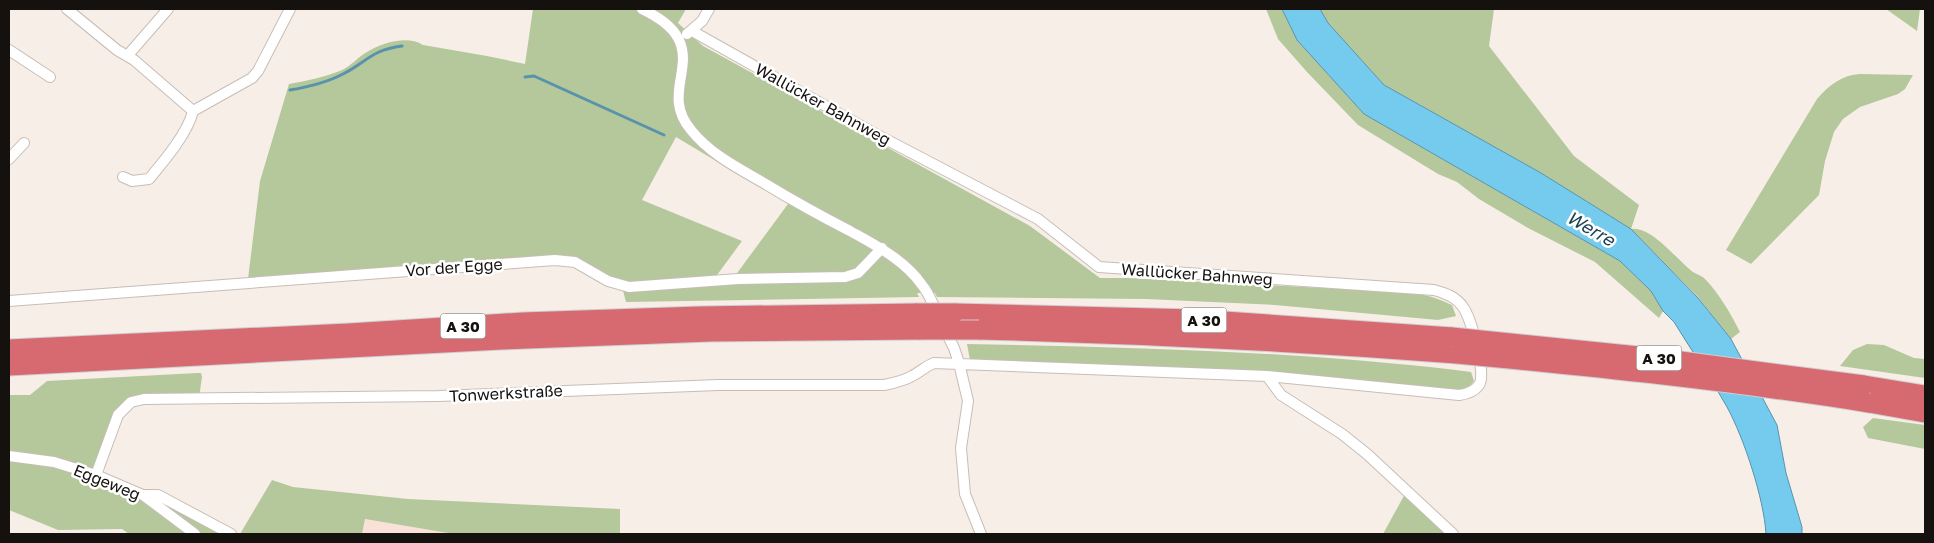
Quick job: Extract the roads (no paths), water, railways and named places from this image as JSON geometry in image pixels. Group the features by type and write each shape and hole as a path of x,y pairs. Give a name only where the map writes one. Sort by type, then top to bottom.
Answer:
{"highway":[{"name":"A 30","path":"9,366 501,340 919,321 954,313 1195,320 1455,345 1613,369 1817,395 1925,395"},
{"name":"A 30","path":"9,349 349,333 523,322 699,316 919,321 979,330 1455,345"},
{"name":"A 30","path":"1866,394 1925,413"}],"street":[{"path":"67,9 117,50 128,55 193,111"},
{"path":"128,55 168,9"},
{"path":"123,177 132,181 149,179 186,128 191,120 193,111 252,78 258,72 290,9"},
{"path":"642,9 669,27 679,41 682,60 677,97 682,120 701,142 711,151 746,173 882,248 912,273 923,285 954,348 968,401 961,448 965,494 981,534"},
{"path":"679,41 702,21 709,9"},
{"name":"Wallücker Bahnweg","path":"692,31 872,132 1038,219 1099,267 1445,292 1454,298 1469,316 1482,373 1480,383 1476,388 1470,393 1460,395 1267,376 959,363"},
{"path":"9,50 50,77"},
{"path":"9,159 24,143"},
{"name":"Vor der Egge","path":"9,301 556,260 575,262 608,281 629,287 738,279 845,277 858,273 882,248"},
{"name":"Tonwerkstraße","path":"96,475 118,414 131,402 144,399 439,396 718,385 884,385 907,379 934,363 959,363"},
{"path":"1267,376 1281,395 1342,434 1367,454 1453,534"},
{"name":"Eggeweg","path":"9,456 54,462 96,475 143,495 196,534"},
{"path":"143,495 158,495 232,534"}],"water":[{"name":"Werre","path":"1282,9 1320,9 1328,23 1384,85 1541,173 1631,229 1698,298 1731,339 1777,425 1786,473 1802,527 1802,534 1766,534 1757,487 1740,435 1727,407 1674,322 1663,311 1651,291 1620,261 1364,114 1297,40"}],"waterway":[{"path":"290,90 330,80 351,70 376,53 402,46"},
{"path":"525,77 534,76 664,135"}]}
